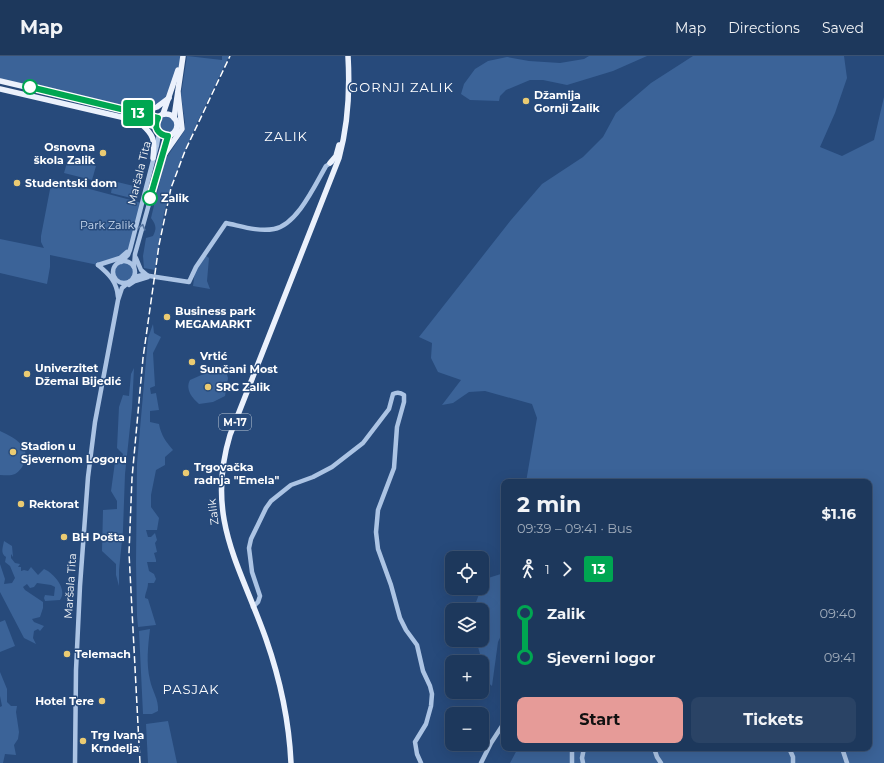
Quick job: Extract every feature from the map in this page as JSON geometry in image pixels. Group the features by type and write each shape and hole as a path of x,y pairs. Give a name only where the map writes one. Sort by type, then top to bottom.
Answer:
{"main road":[{"path":"174,118 183,56"},
{"path":"157,130 156,121 163,114 170,98 183,56"},
{"name":"Zalik","path":"251,600 231,549 224,524 221,491 223,460 232,429 338,163 344,139 348,99 348,56"},
{"path":"0,81 158,118"},
{"path":"0,89 121,116 139,122 157,130 165,136 168,136 174,133 177,124 174,118 169,114 163,114"},
{"path":"160,159 180,133 182,128 178,92"},
{"path":"139,113 157,107 170,98"},
{"path":"330,163 336,156 346,120"},
{"path":"139,122 153,138 153,158"},
{"name":"M-17","path":"251,600 266,638 279,682 286,717 291,763"}],"street":[{"name":"Maršala Tita","path":"122,262 130,250 153,158 157,130"},
{"name":"Maršala Tita","path":"134,268 136,252 160,159 168,136"},
{"path":"119,294 134,277 143,275 189,282 196,267 226,223 261,230 275,229 282,226 293,218 330,163 338,163"},
{"path":"118,300 117,288 114,282 111,277 98,265 120,258 130,250"},
{"path":"136,252 137,262 141,270 150,276"},
{"path":"129,282 122,282 116,278 114,269 122,262 128,262 143,275"},
{"path":"134,268 134,277"},
{"path":"118,300 127,286 135,281 150,276"},
{"name":"Maršala Tita","path":"75,763 75,686 79,593 90,454 119,294 116,278"},
{"path":"253,606 257,604 259,600 259,590 252,572 249,548 251,539 271,501 291,485 313,477 332,467 356,448 368,436 387,412 393,394 398,393 404,395 404,402 397,427 394,468 378,510 376,532 378,549 391,585 400,618 417,646 423,671 432,694 432,706 426,724 415,742 417,754 421,763"},
{"path":"251,600 258,595 259,590"},
{"path":"481,763 490,743 501,727"},
{"path":"572,751 572,763"},
{"path":"583,751 583,763"},
{"path":"655,751 661,763"},
{"path":"790,751 793,757 793,763"},
{"path":"843,751 847,763"}],"green space":[{"path":"0,56 182,56 170,98 139,113 0,81"},
{"path":"187,56 222,60 222,56 229,56 196,125 171,187 164,213 155,270 144,268 143,256 146,238 153,236 155,231 155,225 151,218 165,160 185,130 181,95"},
{"path":"589,56 647,56 613,71 567,85 543,80 530,80 506,90 500,96 499,101 470,100 461,94 464,84 475,69 488,61 507,57 529,61 560,63 584,59"},
{"path":"693,56 844,56 847,78 835,113 820,147 842,156 874,140 884,97 884,763 510,763 516,751 872,751 872,479 527,479 537,418 532,404 485,391 469,392 453,403 442,405 461,380 438,372 431,358 432,343 419,337 511,220 542,184 583,157 603,137 616,113 651,83"},
{"path":"166,115 173,118 176,125 173,132 166,135 159,132 156,125 159,118"},
{"path":"68,159 96,166 92,180 64,173"},
{"name":"Park Zalik","path":"52,179 142,203 130,250 124,256 98,265 50,255 50,267 47,284 0,273 0,239 44,248 41,242 41,236"},
{"path":"113,181 138,187 135,199 111,193"},
{"path":"205,255 209,258 207,281 210,289 193,286 195,271"},
{"path":"124,262 131,265 134,272 131,279 124,282 117,279 114,272 117,265"},
{"path":"153,324 154,333 161,337 153,353 155,386 150,388 151,394 156,393 159,410 150,411 150,422 159,424 164,438 173,450 165,457 165,465 156,470 151,495 151,507 159,518 157,530 146,530 148,537 151,537 155,533 157,540 155,543 157,552 154,553 156,562 147,562 149,571 154,574 156,579 154,583 148,583 145,594 145,598 148,599 156,625 138,627 136,563 137,463 148,338"},
{"name":"SRC Zalik","path":"224,365 228,378 225,396 213,402 199,404 189,390 188,387 190,380"},
{"path":"134,368 132,408 125,474 119,586 116,575 116,564 102,551 103,510 117,509 117,501 111,491 115,462 121,461 123,454 117,448 119,407 123,395 129,396 131,374"},
{"name":"Stadion u Sjevernom Logoru","path":"0,431 16,439 25,450 25,462 21,469 13,475 0,475"},
{"path":"4,541 12,546 13,557 11,554 11,558 15,563 20,564 18,567 21,567 21,571 28,571 31,567 38,575 44,569 56,578 61,587 62,596 60,600 45,601 45,595 54,596 55,587 37,583 34,587 30,588 27,584 23,587 43,602 40,617 32,619 34,622 44,626 40,631 38,629 34,631 33,638 36,644 24,638 0,592 0,564 5,579 4,584 12,583 15,578 10,566 5,562 6,557 2,552"},
{"path":"501,574 501,636 498,642 492,686 489,683 489,655 480,655 478,647 489,647 489,603 476,602 479,595 489,595 489,578"},
{"path":"5,620 15,646 0,652 0,622"},
{"path":"150,629 148,667 158,711 152,714 143,714 139,631"},
{"path":"0,672 7,689 7,702 11,706 17,706 16,712 19,732 18,739 14,745 16,755 5,754 3,763 0,763 0,707 2,706 0,696"},
{"path":"168,721 177,763 148,763 146,724"}],"railway":[{"path":"140,763 129,553 132,478 143,358 159,245 171,188 185,151 230,56"}],"bus line":[{"name":"13","path":"30,87 158,118 155,124 157,130 162,135 168,136 150,198"}],"place":[{"name":"Džamija Gornji Zalik","path":"526,101"},
{"name":"Osnovna škola Zalik","path":"103,153"},
{"name":"Studentski dom","path":"17,183"},
{"name":"Zalik","path":"150,198"},
{"name":"Business park MEGAMARKT","path":"167,317"},
{"name":"Vrtić Sunčani Most","path":"192,362"},
{"name":"Univerzitet Džemal Bijedić","path":"27,374"},
{"name":"SRC Zalik","path":"208,387"},
{"name":"Stadion u Sjevernom Logoru","path":"13,452"},
{"name":"Trgovačka radnja \"Emela\"","path":"186,473"},
{"name":"Rektorat","path":"21,504"},
{"name":"BH Pošta","path":"64,537"},
{"name":"Telemach","path":"67,654"},
{"name":"Hotel Tere","path":"102,701"},
{"name":"Trg Ivana Krndelja","path":"83,741"}],"district":[{"name":"GORNJI ZALIK","path":"401,87"},
{"name":"ZALIK","path":"286,136"},
{"name":"PASJAK","path":"191,689"}]}
